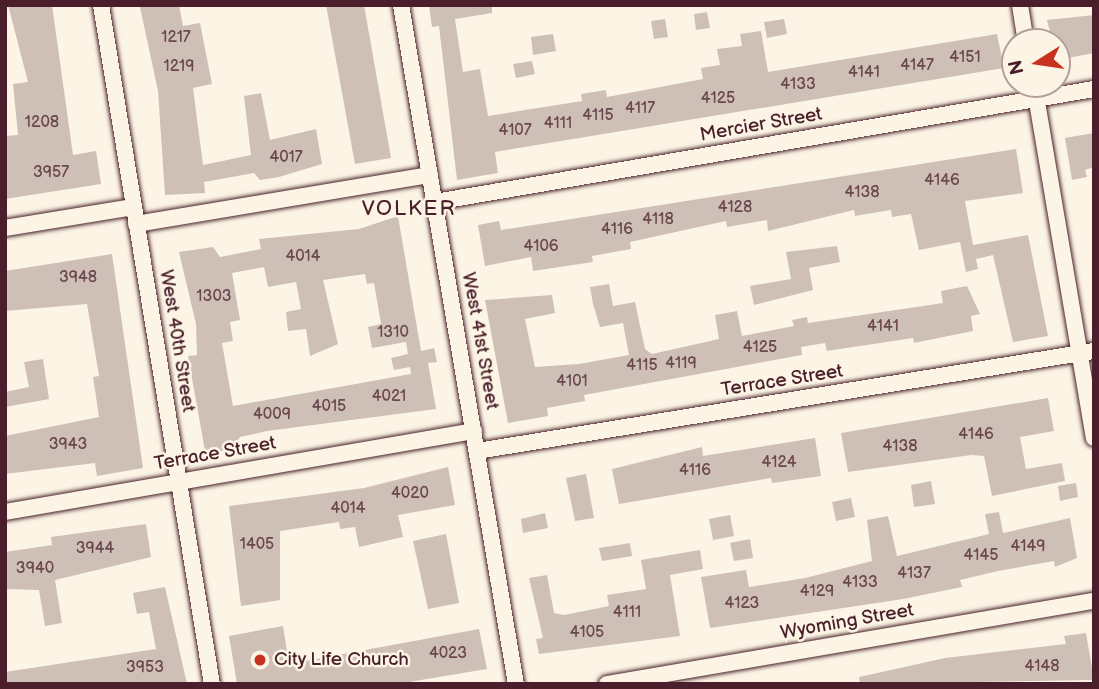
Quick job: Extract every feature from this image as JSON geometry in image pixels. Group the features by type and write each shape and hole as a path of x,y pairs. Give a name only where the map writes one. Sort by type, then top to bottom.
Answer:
{"street":[{"name":"West 40th Street","path":"100,5 212,684"},
{"name":"West 41st Street","path":"401,5 516,684"},
{"path":"1020,5 1024,28"},
{"name":"Mercier Street","path":"1071,90 1094,89"},
{"name":"Mercier Street","path":"435,202 1002,98"},
{"path":"1036,98 1086,352 1094,438"},
{"path":"136,224 430,175"},
{"path":"5,228 134,207"},
{"name":"Terrace Street","path":"477,452 1086,352"},
{"name":"Terrace Street","path":"5,512 474,431"},
{"name":"Wyoming Street","path":"607,684 1094,601"}],"building":[{"path":"8,5 52,5 73,155 96,151 101,184 5,199 5,136 18,135 13,84 28,82"},
{"path":"179,5 183,26 200,23 212,84 193,88 203,165 251,155 244,96 261,93 270,140 316,129 322,164 260,180 254,173 204,182 205,193 165,195 158,91 140,7"},
{"path":"326,5 364,5 391,158 355,164"},
{"path":"429,5 492,5 492,13 455,19 463,72 480,69 488,116 582,101 581,94 606,90 607,97 703,79 701,68 720,65 717,49 742,46 740,34 761,31 768,72 997,34 1001,68 495,152 498,173 457,180 439,26 432,27"},
{"path":"707,12 710,28 696,30 694,14"},
{"path":"1094,15 1094,53 1071,57 1071,28 1049,28 1047,20"},
{"path":"665,19 668,37 654,39 651,21"},
{"path":"784,19 787,34 767,38 764,22"},
{"path":"553,34 556,51 533,55 531,37"},
{"path":"532,61 535,74 516,78 513,64"},
{"path":"1094,133 1094,167 1085,170 1087,177 1072,180 1065,138"},
{"path":"1016,149 1023,193 965,201 973,245 1028,235 1048,336 1013,342 993,255 976,259 978,269 966,272 960,242 919,250 911,214 892,217 891,210 855,216 854,210 768,231 767,220 727,227 726,221 630,242 631,249 592,256 593,262 533,271 531,257 485,266 478,225 499,221 501,230"},
{"path":"398,216 421,351 434,348 437,362 428,363 436,409 267,431 240,437 231,451 205,451 188,356 197,355 196,324 179,252 213,247 220,257 261,249 259,239 359,229","holes":["264,267 268,287 296,282 301,309 286,312 288,331 306,329 310,356 338,344 323,280 365,274 367,284 374,283 381,324 368,327 372,348 406,342 408,354 391,358 394,370 410,367 411,374 233,406 222,343 233,341 230,322 240,320 232,273"]},
{"path":"837,246 840,262 809,268 813,290 754,305 750,286 791,279 786,252"},
{"path":"112,254 143,468 97,476 95,463 5,474 5,436 99,417 93,377 99,376 87,304 5,311 5,271"},
{"path":"609,284 613,306 635,302 645,349 652,354 719,339 715,315 737,311 742,336 794,326 792,320 807,317 808,323 943,303 941,291 967,286 980,314 971,316 973,331 914,343 913,338 827,351 825,343 801,347 802,355 584,395 585,401 547,408 548,416 508,423 485,300 552,295 555,313 525,319 535,367 579,364 629,355 623,323 600,327 593,304 590,287"},
{"path":"43,359 49,399 5,407 5,392 29,387 24,362"},
{"path":"1048,398 1054,431 1020,437 1026,469 1062,463 1065,481 992,496 984,456 971,455 848,472 841,433"},
{"path":"815,438 821,476 772,483 771,478 619,504 612,469 702,447 703,456"},
{"path":"448,467 455,505 398,515 403,537 359,547 355,527 340,529 339,522 280,531 280,600 241,606 229,506 364,488"},
{"path":"586,474 594,518 575,521 566,478"},
{"path":"931,481 935,504 914,507 911,485"},
{"path":"1076,483 1078,497 1060,501 1058,486"},
{"path":"851,498 855,517 836,521 832,502"},
{"path":"999,512 1003,533 1070,518 1077,558 1055,567 1054,561 998,571 960,580 962,587 903,599 710,628 701,577 746,570 749,587 805,578 872,561 867,520 888,516 897,556 989,534 985,514"},
{"path":"545,513 548,528 523,533 521,519"},
{"path":"730,515 734,536 713,540 709,519"},
{"path":"146,524 151,557 55,580 62,623 45,626 39,590 5,589 5,552 52,545 51,537"},
{"path":"446,534 459,603 428,609 413,541"},
{"path":"750,539 753,558 734,561 730,543"},
{"path":"630,543 632,556 602,561 599,548"},
{"path":"700,550 703,569 670,575 680,636 539,654 536,639 543,638 529,578 547,575 554,613 564,615 609,606 607,595 646,589 641,560"},
{"path":"165,587 187,684 5,684 5,672 156,649 149,612 137,614 133,593"},
{"path":"283,626 289,664 479,629 487,669 397,684 237,684 229,636"},
{"path":"1086,633 1094,680 860,684 859,677 945,658 1066,644 1064,636"}],"place":[{"name":"City Life Church","path":"260,660"}],"district":[{"name":"VOLKER","path":"409,209"}]}
